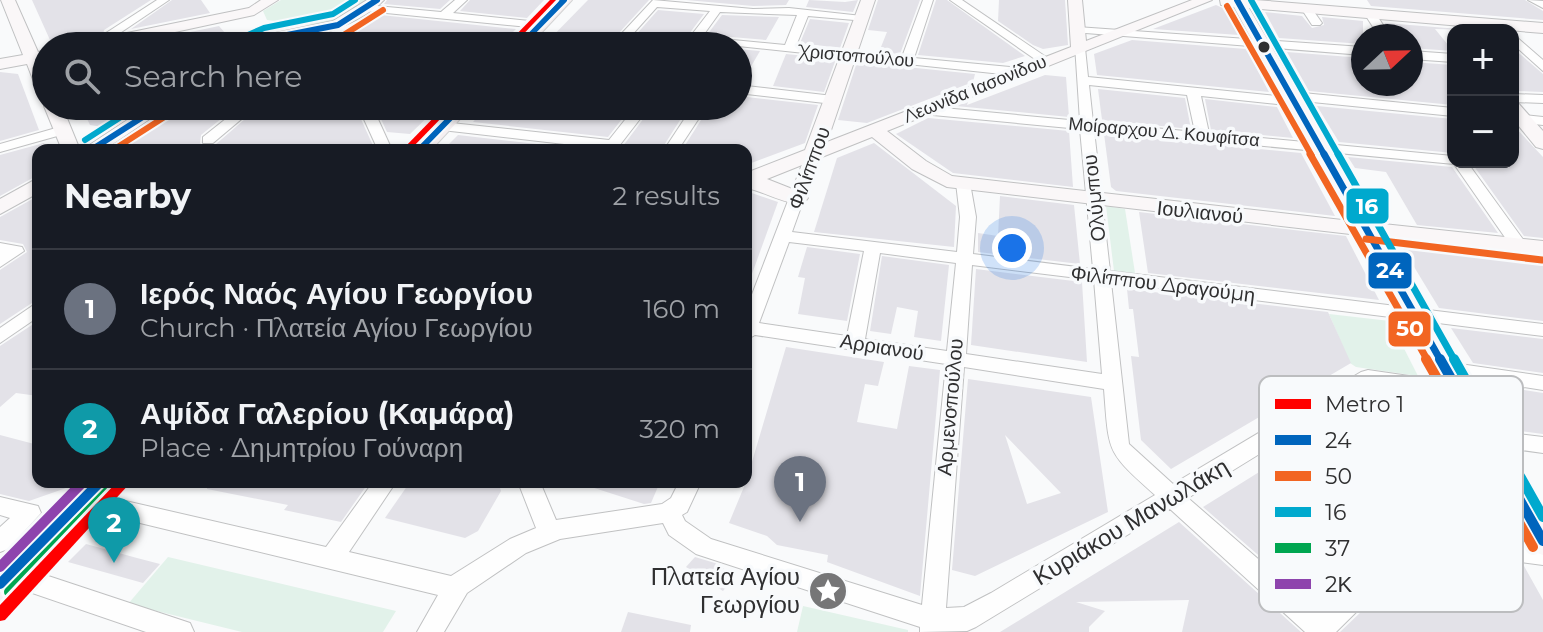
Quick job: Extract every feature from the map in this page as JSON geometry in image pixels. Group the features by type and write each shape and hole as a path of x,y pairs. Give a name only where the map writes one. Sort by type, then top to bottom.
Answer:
{"main road":[{"path":"8,0 32,43"},
{"path":"154,32 254,11 271,0"},
{"path":"532,32 564,0"},
{"name":"Φιλίππου","path":"813,154 868,0"},
{"name":"Ολύμπου","path":"1075,0 1079,48"},
{"path":"1206,0 1478,24"},
{"name":"Λεωνίδα Ιασονίδου","path":"752,179 1206,0"},
{"path":"1420,0 1447,31"},
{"path":"1238,1 1450,376"},
{"path":"254,11 251,19 256,25 302,32 338,25 372,4"},
{"path":"206,21 234,24 244,32"},
{"path":"1519,27 1543,28"},
{"path":"0,64 32,57"},
{"path":"1519,118 1543,143"},
{"path":"59,120 67,139 111,137"},
{"path":"100,144 138,120"},
{"path":"425,144 448,120"},
{"name":"Ιουλιανού","path":"874,130 937,177 963,183 1543,248"},
{"path":"752,182 768,185 798,198"},
{"path":"0,208 28,194"},
{"path":"3,568 91,491"},
{"path":"1523,505 1543,541"}],"street":[{"path":"115,32 164,0"},
{"path":"443,16 462,0"},
{"path":"907,60 928,0"},
{"path":"955,0 1046,61"},
{"path":"1533,0 1543,5"},
{"path":"628,32 652,3 717,9 769,6 862,19"},
{"path":"372,4 443,16 539,25"},
{"path":"1306,8 1316,23"},
{"path":"699,32 717,9"},
{"path":"789,49 804,13"},
{"path":"1370,13 1377,24"},
{"path":"1077,30 1351,50"},
{"path":"1519,43 1543,67"},
{"name":"Χριστοπούλου","path":"752,47 1021,72"},
{"name":"Ολύμπου","path":"1079,48 1119,445 1126,456 1173,497"},
{"path":"1423,56 1447,58"},
{"path":"1082,80 1447,112"},
{"path":"752,91 833,100"},
{"path":"1193,91 1203,136"},
{"path":"1519,98 1543,99"},
{"name":"Μοίραρχου Δ. Κουφίτσα","path":"922,110 1447,159"},
{"path":"1519,116 1543,121"},
{"path":"208,140 233,120"},
{"path":"371,120 382,144"},
{"path":"614,144 632,120"},
{"path":"675,144 691,120"},
{"path":"442,126 580,144"},
{"path":"0,148 67,139"},
{"name":"Φιλίππου","path":"752,316 813,154"},
{"path":"1464,168 1519,245"},
{"name":"Αρμενοπούλου","path":"932,626 953,358 968,217 963,183"},
{"name":"Φιλίππου Δραγούμη","path":"784,236 1543,330"},
{"path":"855,343 873,247"},
{"path":"0,248 16,251 0,262"},
{"path":"0,337 32,313"},
{"name":"Αρριανού","path":"752,330 1113,383"},
{"name":"Κυριάκου Μανωλάκη","path":"1523,382 1543,383"},
{"path":"1523,443 1543,445"},
{"name":"Κυριάκου Μανωλάκη","path":"932,626 974,626 1259,444"},
{"path":"332,558 381,488"},
{"path":"531,488 549,531"},
{"path":"430,632 455,588 492,561 549,531 669,512 679,505 687,488"},
{"path":"91,491 332,558 455,588"},
{"path":"1173,497 1259,574"},
{"path":"0,506 30,513 3,568 181,632"},
{"path":"669,512 677,528 704,547 932,626"},
{"path":"1523,552 1543,555"},
{"path":"1301,612 1321,630 1340,612"}],"shaded area":[{"path":"281,0 369,0 331,22 311,25 267,20 263,11"},
{"path":"1106,206 1125,209 1135,273 1114,271"},
{"path":"1329,314 1390,321 1418,376 1356,367 1350,363"},
{"path":"168,557 396,611 383,632 242,632 128,604"},
{"path":"803,606 908,630 908,632 797,632"}],"building":[{"path":"32,0 151,0 104,32 46,32"},
{"path":"172,0 201,0 210,13 131,29"},
{"path":"387,0 450,0 440,9 384,4"},
{"path":"470,0 544,0 527,18 460,11"},
{"path":"588,0 649,0 620,32 557,32"},
{"path":"686,0 789,0 786,5 753,6"},
{"path":"809,0 858,0 853,12 806,7"},
{"path":"878,0 920,0 900,54 879,52 887,32 868,30"},
{"path":"936,0 947,0 1025,56 1003,63 918,55"},
{"path":"999,0 1065,0 1068,45 1043,49 1033,45 998,21"},
{"path":"1367,0 1525,0 1543,11 1543,20 1371,6"},
{"path":"1216,5 1225,9 1239,35 1153,29"},
{"path":"658,10 704,14 690,32 638,32"},
{"path":"1265,12 1302,16 1312,28 1324,25 1322,17 1363,21 1363,24 1351,24 1351,43 1279,38"},
{"path":"371,14 516,29 513,32 343,32"},
{"path":"722,15 779,17 766,40 752,39 752,32 709,32"},
{"path":"810,19 849,23 840,48 800,43"},
{"path":"219,26 224,32 190,32"},
{"path":"1423,26 1447,28 1435,29 1447,44 1447,51 1423,49"},
{"path":"1132,40 1246,49 1269,92 1097,75 1094,54"},
{"path":"752,50 760,51 752,65"},
{"path":"1287,52 1351,57 1351,95 1309,91"},
{"path":"1519,53 1543,74 1543,92 1519,91"},
{"path":"786,54 836,59 824,92 773,86"},
{"path":"857,62 975,74 973,82 867,123 838,120"},
{"path":"1423,63 1447,65 1447,104 1360,96 1423,96"},
{"path":"0,72 18,74 32,111 32,120 35,120 39,130 0,141"},
{"path":"1045,75 1066,77 1069,117 956,106 968,102 967,105"},
{"path":"1098,89 1185,98 1191,129 1102,120"},
{"path":"752,98 818,105 805,143 752,163 752,144 686,144 701,120 752,120"},
{"path":"1205,99 1277,107 1293,138 1211,130"},
{"path":"1317,106 1447,118 1447,152 1339,142"},
{"path":"928,118 1069,131 1073,187 953,173 896,134"},
{"path":"88,120 121,120 109,128 90,125"},
{"path":"153,120 220,120 201,135 201,144 119,144"},
{"path":"244,120 361,120 372,144 216,144"},
{"path":"381,120 424,120 410,134 387,132"},
{"path":"475,120 621,120 608,137 473,122"},
{"path":"642,120 680,120 665,144 624,144"},
{"path":"1519,131 1543,157 1543,238 1524,236 1475,168 1519,168"},
{"path":"1104,134 1301,153 1335,216 1116,191 1111,187"},
{"path":"458,135 537,144 449,144"},
{"path":"874,143 956,206 954,247 814,232 837,158"},
{"path":"32,146 32,178 0,196 0,155"},
{"path":"1348,157 1453,168 1498,233 1417,225 1386,172 1355,168"},
{"path":"752,193 778,202 752,274"},
{"path":"1000,196 1074,205 1080,264 978,252 978,233 998,236"},
{"path":"32,199 32,303 0,324 0,270 27,252 23,244 0,240 0,217"},
{"path":"1139,212 1346,236 1379,300 1148,273"},
{"path":"1399,242 1543,258 1543,321 1439,308"},
{"path":"807,247 860,254 847,321 798,314 805,278 798,277"},
{"path":"882,256 949,265 941,341 914,337 918,311 897,307 891,334 870,331"},
{"path":"976,269 1082,282 1087,362 971,345"},
{"path":"1127,289 1328,312 1351,363 1329,376 1259,376 1259,417 1171,469 1141,440 1131,356 1139,357 1133,309 1129,309"},
{"path":"32,325 32,395 16,393 0,407 0,346"},
{"path":"1451,328 1543,339 1543,373 1473,363"},
{"path":"786,347 884,362 878,386 865,384 857,422 897,429 909,366 940,370 920,596 827,562 828,555 777,545 767,536 729,523 744,488 752,488 752,462"},
{"path":"968,379 1091,397 1108,512 975,576 952,570","holes":["1005,435 1061,493 1027,504"]},
{"path":"1523,390 1543,393 1543,434 1523,431"},
{"path":"0,435 32,443 32,488 66,488 29,501 0,494"},
{"path":"1259,472 1259,556 1203,507"},
{"path":"365,488 341,522 284,510 288,505 207,489"},
{"path":"406,488 500,488 501,491 478,531 465,538 385,518"},
{"path":"594,488 657,488 651,503 644,504"},
{"path":"1179,522 1259,594 1259,612 1279,612 1301,632 1182,632 1189,600 1076,602 1105,611 1089,627 1089,632 1000,632"},
{"path":"86,544 160,564 143,583 68,562"},
{"path":"695,557 715,563 735,576 723,591 686,567"},
{"path":"1523,566 1543,600 1543,632 1340,632 1361,612 1523,612"},
{"path":"628,612 691,625 690,632 621,632"}],"metro line":[{"name":"1","path":"522,32 553,0"},
{"name":"1","path":"412,144 435,120"},
{"name":"1","path":"0,615 119,488"}],"transit line":[{"name":"16","path":"255,32 333,14 355,0"},
{"name":"24","path":"302,32 338,25 377,0"},
{"name":"24","path":"533,32 564,0"},
{"name":"24","path":"1237,0 1450,376"},
{"name":"16","path":"1251,0 1463,376"},
{"name":"50","path":"1227,6 1436,376"},
{"name":"50","path":"348,32 383,10"},
{"name":"16","path":"85,140 116,120"},
{"name":"24","path":"100,144 138,120"},
{"name":"50","path":"122,144 160,120"},
{"name":"24","path":"425,144 448,120"},
{"name":"50","path":"1366,239 1542,260"},
{"name":"16","path":"1523,482 1543,517"},
{"name":"2Κ","path":"0,567 77,488"},
{"name":"24","path":"0,584 94,488"},
{"name":"37","path":"9,592 109,490"},
{"name":"24","path":"1523,506 1543,541"},
{"name":"50","path":"1523,529 1533,547"}],"place":[{"name":"Ιερός Ναός Αγίου Γεωργίου","path":"800,522"},
{"name":"Αψίδα Γαλερίου (Καμάρα)","path":"114,563"},
{"name":"Πλατεία Αγίου Γεωργίου","path":"828,591"}]}
